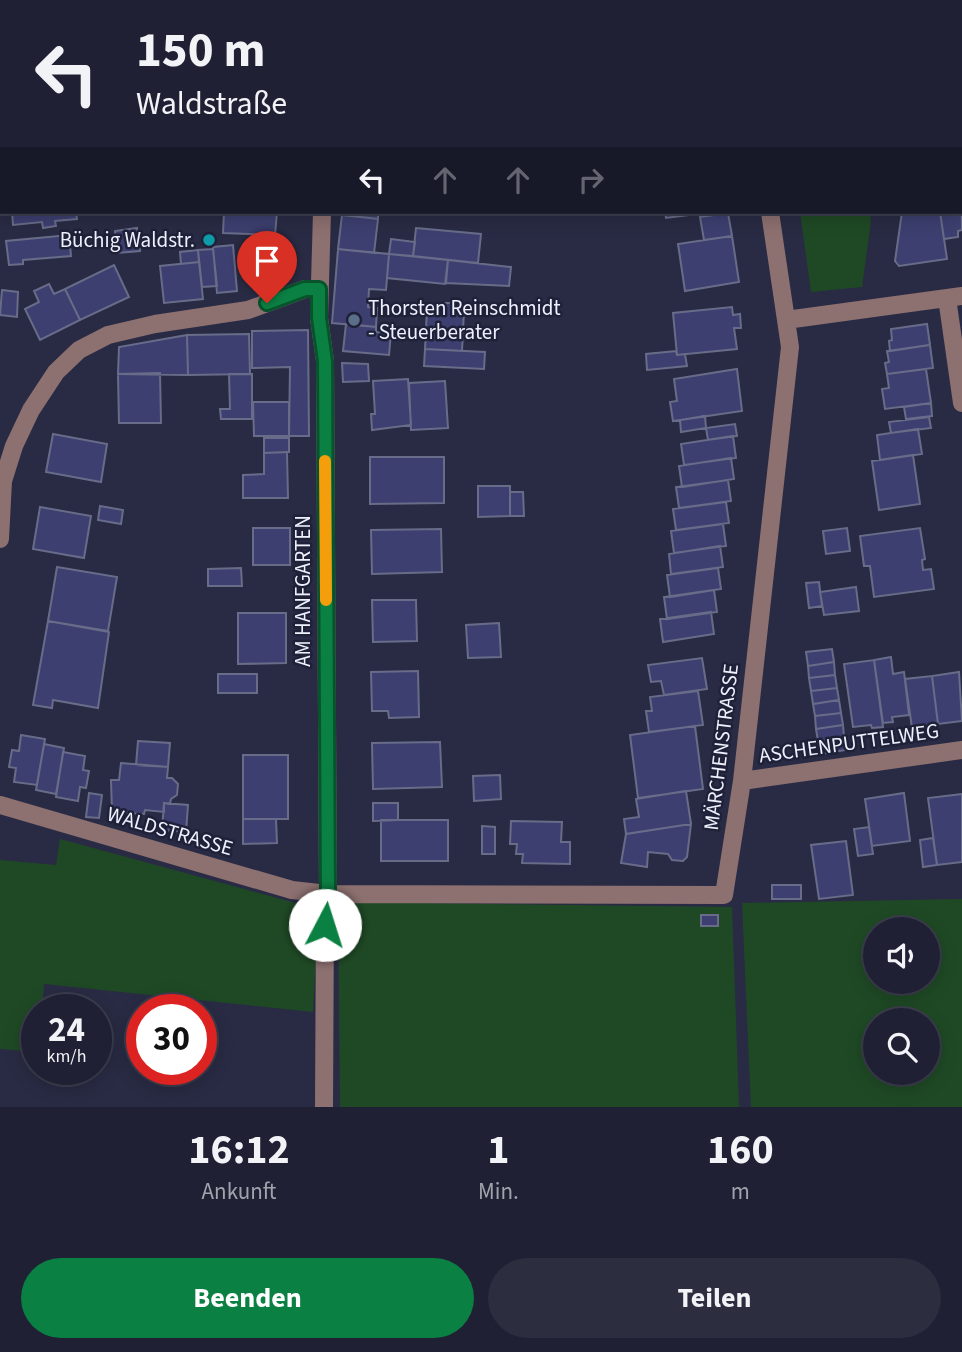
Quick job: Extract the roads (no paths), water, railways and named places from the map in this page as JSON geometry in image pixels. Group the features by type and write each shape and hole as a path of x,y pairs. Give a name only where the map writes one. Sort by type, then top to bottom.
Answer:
{"street":[{"path":"0,539 3,481 14,446 31,410 56,372 79,350 108,335 155,324 248,310 305,289 319,289 322,214"},
{"name":"MÄRCHENSTRASSE","path":"328,894 724,895 741,781 790,347 770,214"},
{"name":"AM HANFGARTEN","path":"319,289 319,318 325,361 328,894 325,914 324,1107"},
{"path":"786,320 955,297 962,403"},
{"name":"ASCHENPUTTELWEG","path":"741,781 962,750"},
{"name":"WALDSTRASSE","path":"0,805 292,890 328,894"}],"place":[{"name":"Büchig Waldstr.","path":"209,240"},
{"name":"Thorsten Reinschmidt - Steuerberater","path":"354,320"}]}
